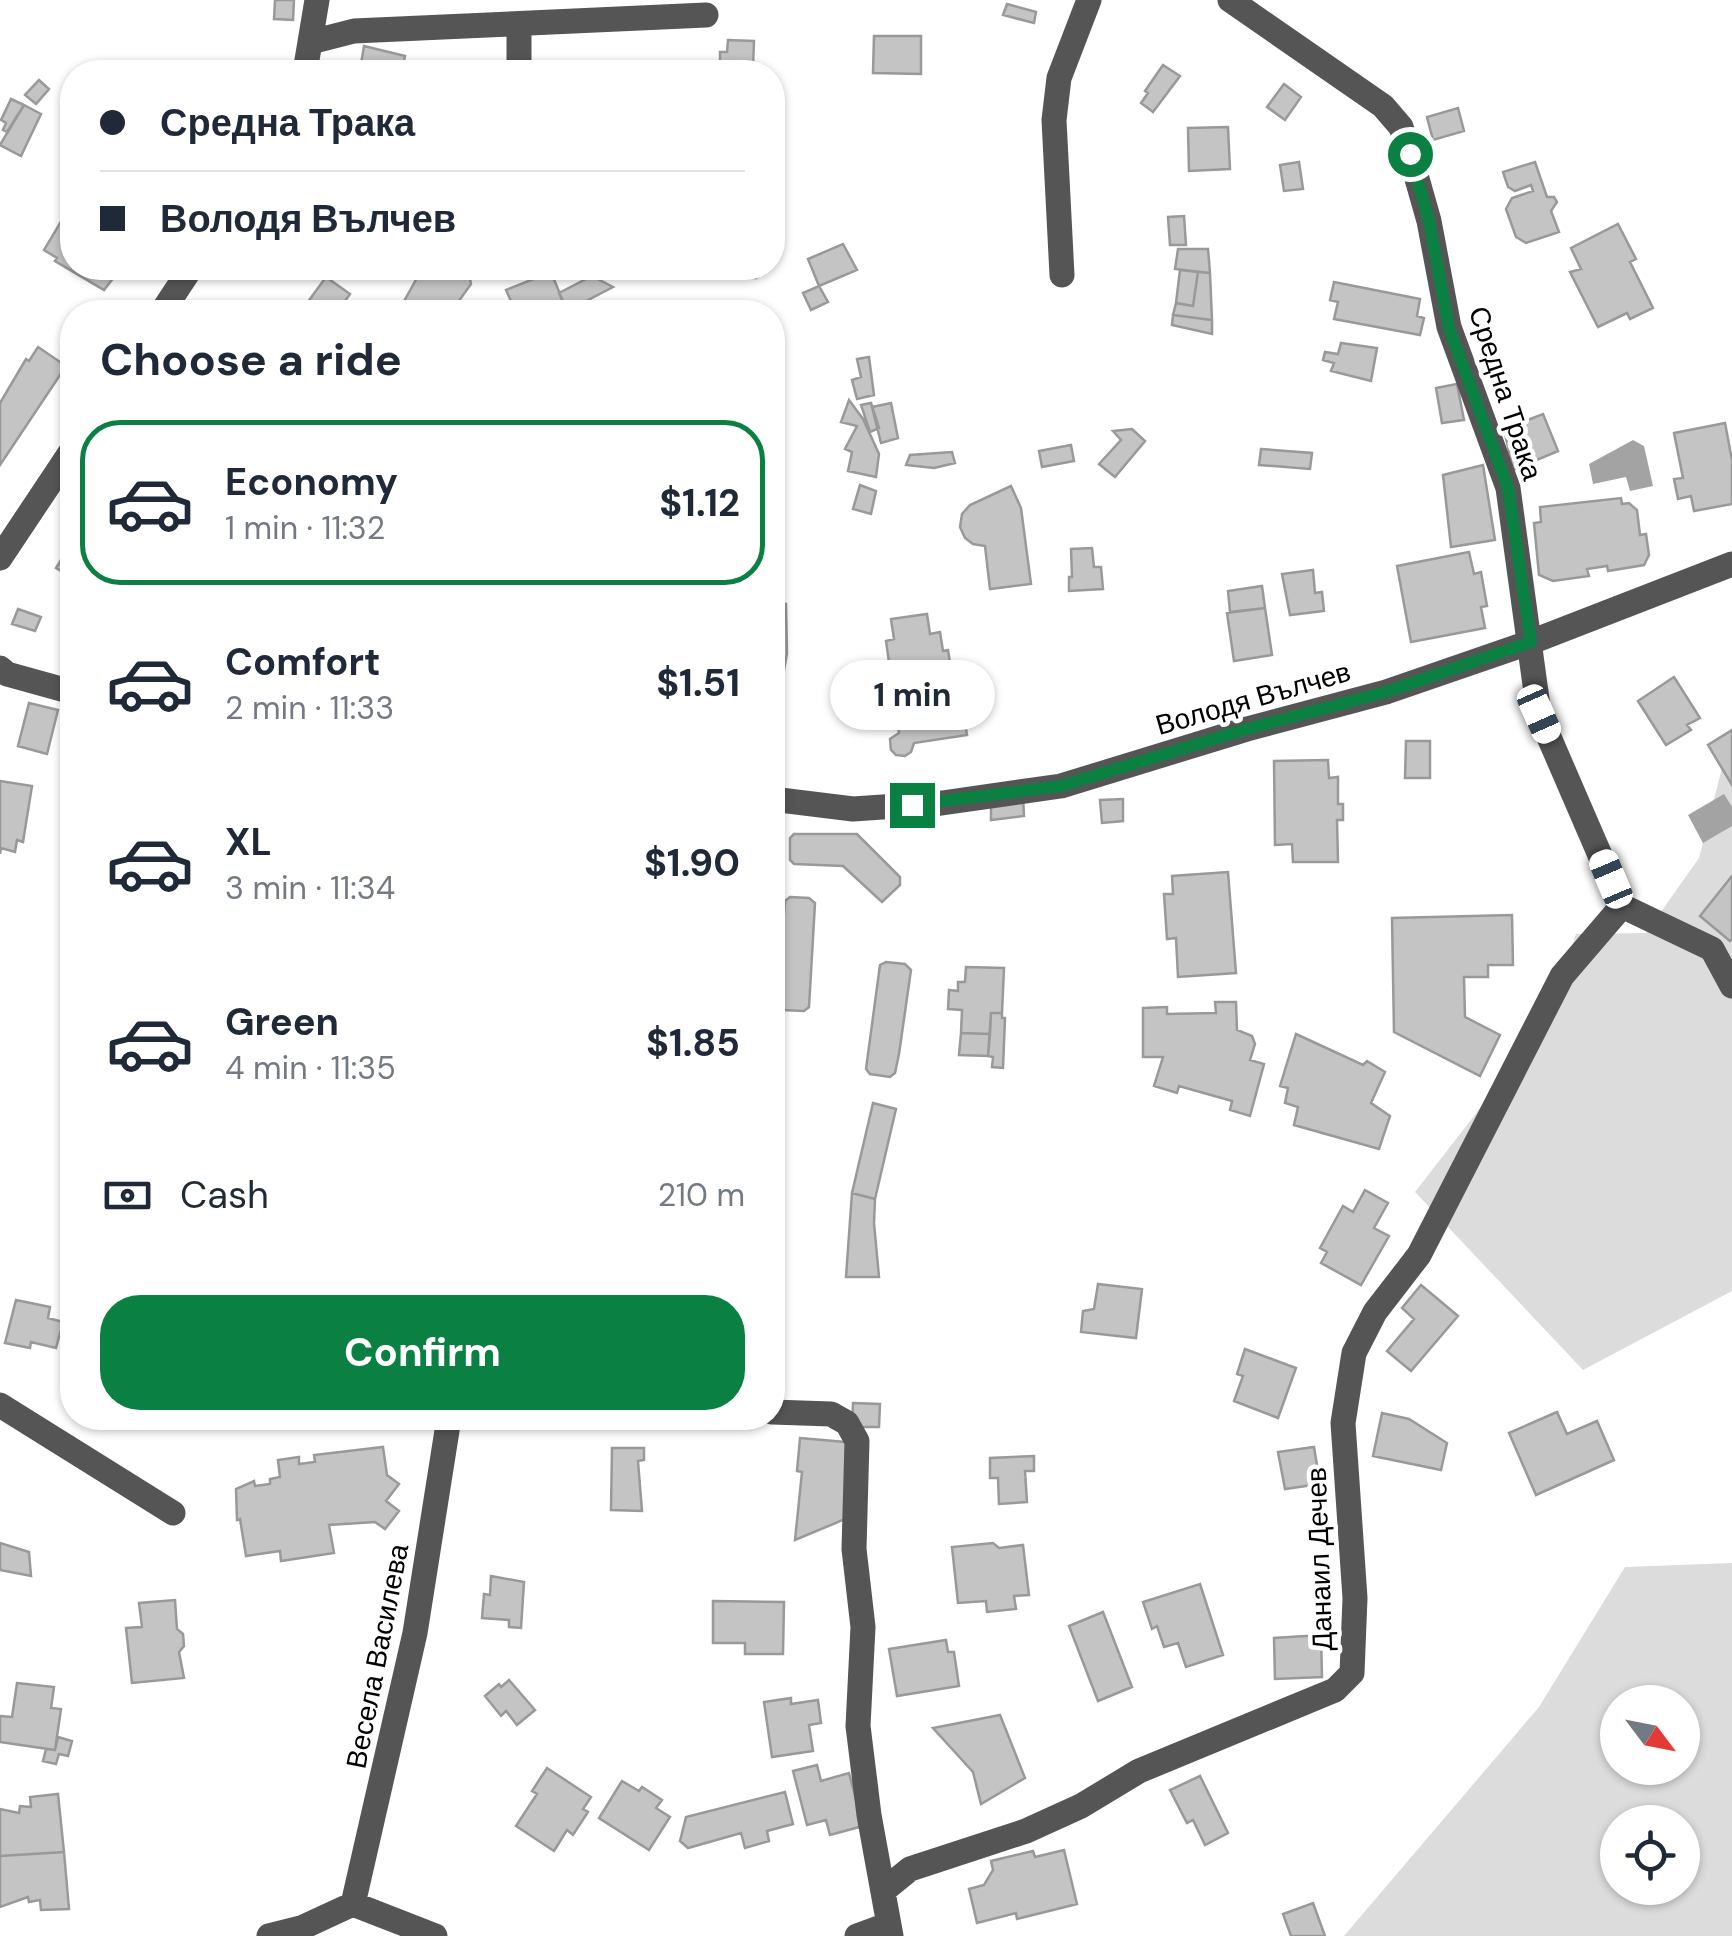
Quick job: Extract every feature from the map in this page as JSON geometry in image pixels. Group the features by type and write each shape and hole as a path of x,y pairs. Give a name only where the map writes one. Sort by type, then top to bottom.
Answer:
{"street":[{"path":"307,60 317,0"},
{"path":"1062,276 1054,120 1059,78 1089,0"},
{"name":"Средна Трака","path":"1230,0 1383,106 1401,128 1429,221 1449,328 1508,488 1539,714 1622,906"},
{"path":"311,42 354,32 706,15"},
{"path":"519,24 519,60"},
{"path":"0,558 60,468"},
{"name":"Володя Вълчев","path":"785,800 854,808 942,803 1061,786 1247,729 1386,692 1531,642 1732,564"},
{"path":"0,668 7,674 60,689"},
{"path":"1622,906 1712,949 1732,986"},
{"name":"Данаил Дечев","path":"883,1891 910,1869 1026,1831 1081,1806 1140,1771 1335,1690 1352,1673 1355,1598 1343,1423 1354,1353 1374,1312 1420,1255 1562,976 1622,906"},
{"path":"0,1405 173,1513"},
{"path":"785,1412 831,1414 847,1423 857,1441 854,1548 864,1627 858,1726 889,1931 857,1936"},
{"name":"Весела Василева","path":"353,1904 415,1633 447,1430"},
{"path":"269,1936 301,1928 353,1904 435,1936"}],"shaded area":[{"path":"1633,440 1644,446 1653,486 1630,491 1626,477 1593,484 1589,464"},
{"path":"1732,746 1732,1291 1583,1370 1415,1192 1547,1022 1576,934 1646,933 1699,858 1725,756"},
{"path":"1724,794 1732,807 1732,826 1703,843 1688,815"},
{"path":"1732,1563 1732,1936 1344,1936 1539,1707 1625,1567"}],"building":[{"path":"275,0 294,0 293,20 274,19"},
{"path":"1007,4 1036,12 1034,23 1003,15"},
{"path":"874,36 921,36 921,74 873,73"},
{"path":"728,40 754,41 753,60 720,60 720,52 727,52"},
{"path":"364,46 405,56 404,60 362,60"},
{"path":"1163,65 1180,76 1153,112 1141,103"},
{"path":"39,80 49,89 36,104 25,95"},
{"path":"1284,84 1301,97 1285,120 1267,107"},
{"path":"11,99 24,105 7,132 3,130 6,123 1,120"},
{"path":"24,105 41,114 21,156 0,145"},
{"path":"1458,108 1464,131 1433,140 1427,117"},
{"path":"1228,127 1230,169 1189,171 1188,128"},
{"path":"1299,162 1303,189 1284,191 1280,165"},
{"path":"1535,162 1547,197 1554,197 1557,202 1551,211 1559,232 1526,243 1516,237 1506,209 1512,198 1533,191 1531,185 1515,191 1508,187 1503,172"},
{"path":"1184,216 1186,245 1170,245 1168,217"},
{"path":"60,223 60,264 44,250"},
{"path":"1618,224 1636,259 1630,262 1653,308 1630,319 1627,313 1598,327 1570,272 1581,269 1571,248"},
{"path":"843,244 857,270 819,286 808,259"},
{"path":"1178,249 1208,249 1210,273 1175,269"},
{"path":"1180,270 1198,272 1193,306 1176,303"},
{"path":"1198,272 1210,273 1212,320 1173,315 1176,303 1193,306"},
{"path":"87,280 112,280 104,290"},
{"path":"324,280 330,280 350,294 346,300 309,300"},
{"path":"416,280 470,280 460,300 405,300"},
{"path":"531,280 554,280 562,300 511,300 506,290"},
{"path":"584,280 600,280 613,287 588,300 562,300 559,293"},
{"path":"1334,282 1420,299 1417,316 1424,318 1420,335 1334,319 1338,302 1330,300"},
{"path":"819,286 828,302 811,310 803,293"},
{"path":"1173,315 1212,320 1212,334 1172,325"},
{"path":"1341,343 1377,348 1371,381 1331,371 1334,363 1323,360 1325,352 1338,354"},
{"path":"38,347 60,362 60,375 0,465 0,403 26,359 29,361"},
{"path":"869,357 874,395 857,399 852,380 861,377 857,359"},
{"path":"1457,384 1464,420 1442,423 1436,388"},
{"path":"849,400 863,419 879,454 876,477 848,471 852,452 845,449 857,426 841,422"},
{"path":"871,403 879,428 870,432 861,405"},
{"path":"891,403 898,438 881,443 872,407"},
{"path":"1543,414 1558,451 1513,470 1504,429"},
{"path":"1725,423 1732,460 1732,504 1694,511 1691,496 1678,499 1674,479 1683,478 1674,433"},
{"path":"1132,429 1145,441 1115,477 1099,464 1121,440 1113,431"},
{"path":"1071,445 1074,461 1042,467 1039,451"},
{"path":"1261,449 1312,453 1310,469 1259,465"},
{"path":"952,452 955,463 934,468 906,465 910,455"},
{"path":"1483,465 1495,540 1451,547 1443,475"},
{"path":"860,485 876,491 871,514 853,509"},
{"path":"1011,486 1021,508 1031,584 990,589 985,546 965,538 960,527 962,514 970,505"},
{"path":"1621,498 1622,504 1629,503 1637,510 1640,535 1646,534 1649,555 1644,565 1608,571 1607,566 1587,569 1589,576 1553,581 1539,575 1534,523 1541,522 1540,507"},
{"path":"1092,548 1094,567 1101,567 1103,589 1069,591 1071,549"},
{"path":"1469,552 1474,574 1481,572 1487,606 1481,607 1485,628 1411,642 1397,566"},
{"path":"1313,570 1315,593 1322,592 1324,611 1290,615 1282,574"},
{"path":"1262,586 1265,608 1230,612 1228,591"},
{"path":"785,604 786,604 785,665"},
{"path":"1265,608 1272,655 1234,661 1227,613"},
{"path":"18,609 41,617 35,631 12,624"},
{"path":"927,614 930,634 940,632 943,651 948,650 952,705 962,704 967,735 914,743 905,756 896,755 890,739 899,733 886,641 894,639 891,619"},
{"path":"1674,677 1700,718 1687,725 1691,730 1666,745 1638,701"},
{"path":"29,703 58,710 47,754 18,746"},
{"path":"1732,730 1732,785 1708,745"},
{"path":"1406,741 1430,741 1430,778 1405,778"},
{"path":"1328,760 1329,778 1338,777 1338,804 1343,804 1343,820 1337,820 1338,862 1293,862 1292,844 1275,845 1274,761"},
{"path":"0,781 32,786 23,842 17,840 15,852 1,848 0,854"},
{"path":"1023,794 1024,816 991,820 991,796"},
{"path":"1123,799 1123,821 1102,823 1100,800"},
{"path":"794,834 857,834 900,877 900,885 882,902 843,866 794,864 790,860 790,838"},
{"path":"1228,872 1236,973 1178,977 1176,938 1167,939 1164,894 1173,894 1172,876"},
{"path":"1732,876 1732,939 1730,941 1700,916"},
{"path":"790,897 809,898 815,903 809,1007 804,1011 785,1010 785,901"},
{"path":"1512,915 1513,965 1488,965 1488,977 1464,977 1465,1017 1500,1035 1480,1076 1394,1032 1392,918"},
{"path":"905,964 911,970 899,1054 895,1073 890,1077 870,1074 866,1069 880,965"},
{"path":"966,967 1004,968 1002,1013 991,1013 990,1034 961,1033 962,1010 948,1009 949,990 958,991 958,982 965,982"},
{"path":"1215,1002 1236,1002 1237,1030 1252,1036 1255,1044 1250,1060 1264,1064 1250,1116 1230,1110 1232,1101 1179,1086 1177,1093 1154,1086 1163,1057 1143,1057 1143,1008 1167,1007 1167,1014 1216,1013"},
{"path":"991,1013 1002,1013 1005,1018 1003,1068 992,1067 993,1057 988,1056"},
{"path":"961,1033 990,1034 988,1056 959,1055"},
{"path":"1296,1034 1363,1065 1367,1061 1385,1072 1371,1103 1390,1116 1379,1149 1294,1125 1298,1107 1285,1103 1288,1088 1280,1086"},
{"path":"873,1103 896,1109 875,1199 852,1193"},
{"path":"1365,1190 1388,1203 1374,1228 1389,1236 1361,1285 1321,1263 1327,1252 1320,1248 1343,1206 1353,1212"},
{"path":"852,1193 875,1199 879,1277 846,1277"},
{"path":"1098,1284 1142,1289 1136,1338 1081,1332 1083,1311 1094,1309"},
{"path":"1421,1285 1458,1316 1411,1371 1387,1351 1414,1319 1402,1308"},
{"path":"16,1300 50,1307 48,1318 60,1321 56,1348 31,1342 30,1348 5,1343"},
{"path":"1245,1349 1296,1368 1278,1418 1234,1401 1243,1376 1237,1374"},
{"path":"853,1403 880,1404 879,1427 852,1427"},
{"path":"1557,1412 1567,1434 1597,1421 1614,1460 1536,1495 1509,1433"},
{"path":"1382,1413 1409,1419 1447,1443 1441,1470 1373,1456"},
{"path":"800,1438 856,1443 850,1517 795,1540 802,1472 797,1471"},
{"path":"383,1447 387,1475 399,1484 386,1501 399,1511 385,1529 375,1522 329,1525 334,1553 281,1561 280,1551 246,1556 240,1519 237,1520 236,1489 254,1481 255,1486 270,1484 270,1479 280,1477 278,1460 299,1457 299,1464 315,1462 314,1455"},
{"path":"1314,1447 1320,1484 1285,1489 1278,1452"},
{"path":"612,1448 644,1448 644,1460 638,1461 642,1511 611,1510"},
{"path":"1034,1456 1034,1471 1025,1471 1027,1502 999,1504 998,1478 990,1478 990,1458"},
{"path":"0,1543 29,1552 31,1576 0,1570"},
{"path":"993,1543 999,1548 1023,1545 1029,1595 1014,1596 1016,1609 987,1612 986,1601 958,1603 952,1547"},
{"path":"491,1576 524,1582 521,1628 509,1627 509,1620 482,1618 484,1594 490,1595"},
{"path":"1200,1584 1223,1655 1186,1667 1178,1643 1164,1647 1157,1626 1152,1629 1143,1602"},
{"path":"175,1600 177,1629 183,1634 184,1646 179,1652 184,1678 132,1683 126,1628 142,1627 139,1603"},
{"path":"713,1601 784,1602 783,1654 745,1654 745,1643 713,1643"},
{"path":"1103,1612 1132,1687 1098,1701 1069,1626"},
{"path":"1321,1635 1322,1677 1275,1679 1274,1638"},
{"path":"946,1640 948,1652 954,1652 959,1686 897,1696 889,1649"},
{"path":"509,1680 535,1710 517,1725 506,1711 501,1716 485,1696"},
{"path":"17,1683 54,1687 51,1708 61,1709 55,1750 0,1742 0,1716 12,1717"},
{"path":"791,1698 791,1704 818,1700 821,1723 809,1725 813,1751 772,1757 764,1702"},
{"path":"1000,1715 1025,1778 981,1804 973,1772 933,1728"},
{"path":"58,1737 72,1741 68,1756 59,1754 56,1764 43,1761 46,1749 55,1750"},
{"path":"817,1765 821,1781 849,1773 863,1826 830,1835 826,1820 807,1825 793,1771"},
{"path":"547,1768 591,1797 583,1809 588,1812 573,1835 567,1830 554,1851 516,1826 537,1794 532,1791"},
{"path":"1200,1776 1228,1833 1205,1845 1193,1820 1187,1823 1170,1790"},
{"path":"622,1781 639,1791 642,1787 662,1800 656,1808 670,1817 649,1850 599,1818"},
{"path":"785,1792 793,1824 767,1831 769,1841 745,1848 741,1833 688,1848 680,1841 686,1817"},
{"path":"58,1794 64,1852 0,1856 0,1809 19,1813 20,1806 31,1807 30,1797"},
{"path":"1064,1850 1077,1904 1017,1919 1016,1913 977,1923 969,1889 984,1885 993,1870 991,1861 1033,1851 1035,1857"},
{"path":"64,1852 69,1909 41,1910 40,1900 29,1902 28,1897 0,1907 0,1856"},
{"path":"1313,1903 1325,1936 1291,1936 1283,1914"}],"route":[{"path":"912,805 1061,786 1247,729 1386,692 1531,642 1508,488 1449,328 1429,221 1410,154"}]}
